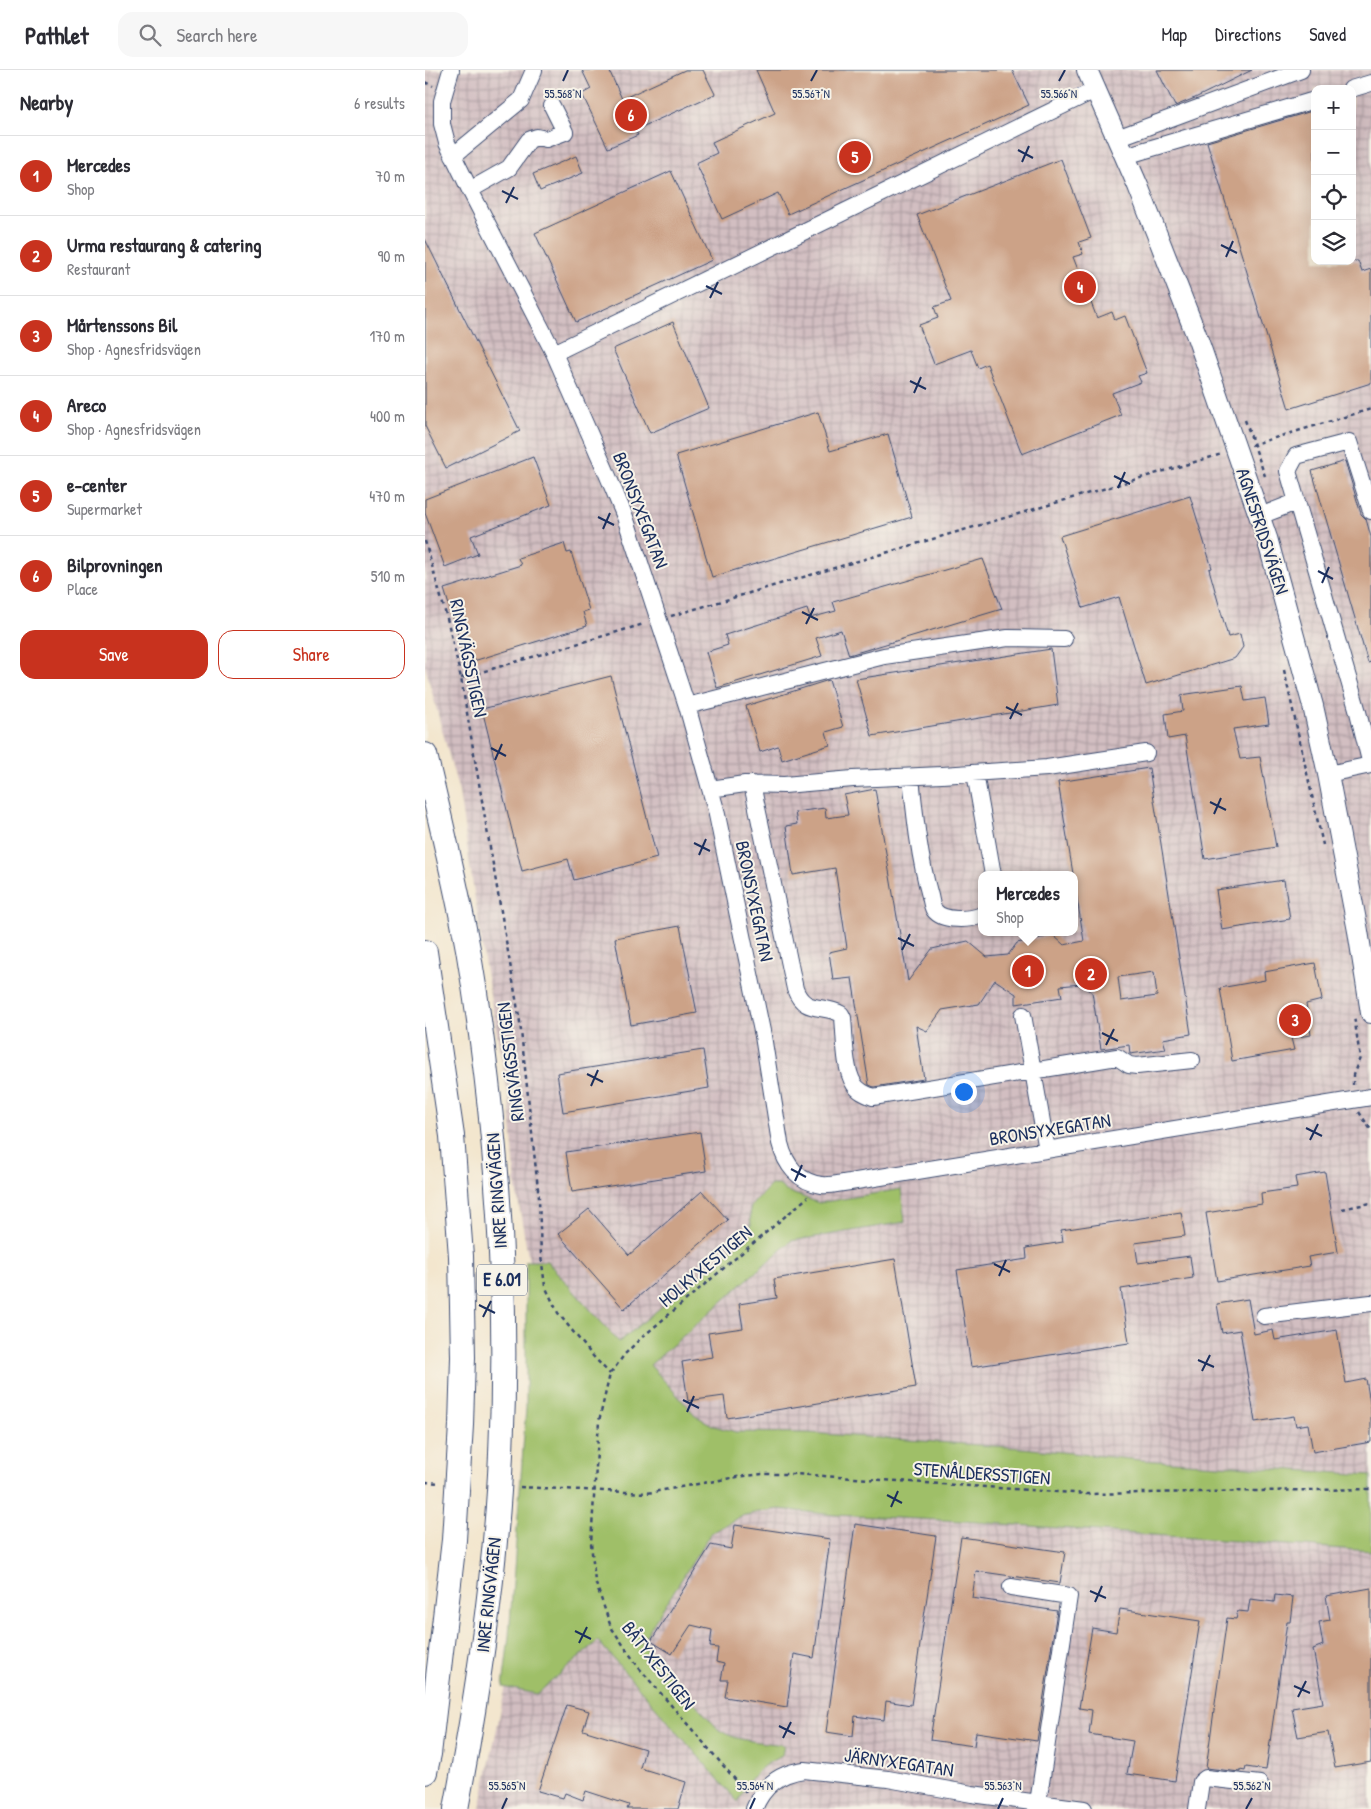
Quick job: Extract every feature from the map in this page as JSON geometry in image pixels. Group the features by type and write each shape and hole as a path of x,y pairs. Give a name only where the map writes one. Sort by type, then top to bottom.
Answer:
{"highway":[{"name":"INRE RINGVÄGEN","path":"425,756 453,878 478,1011 494,1161 502,1288 503,1390 497,1521 487,1623 456,1809"},
{"name":"E 6.01","path":"425,952 452,1136 461,1256 463,1357 454,1540 429,1754 425,1772"}],"main road":[{"name":"AGNESFRIDSVÄGEN","path":"1087,70 1125,156 1196,334 1260,516 1281,582 1313,706 1352,893 1362,1012"}],"street":[{"name":"BRONSYXEGATAN","path":"451,70 442,100 444,134 469,190 554,353 625,517 687,706 716,810 761,1027 780,1143 783,1157 790,1168 800,1176 823,1185 1363,1099"},
{"path":"453,156 521,100 534,70"},
{"path":"1117,138 1301,70"},
{"path":"1356,88 1371,83"},
{"path":"554,353 1095,90"},
{"path":"1125,156 1311,101"},
{"path":"469,190 509,168 529,140 537,138 546,139 565,132 553,106"},
{"path":"1328,774 1371,765 1364,710 1288,471 1296,456 1349,442 1371,511"},
{"path":"1260,516 1297,502"},
{"path":"687,706 884,656 1008,638 1064,639"},
{"path":"710,789 752,784 784,785 853,779 1047,768 1146,752"},
{"path":"975,773 992,871"},
{"path":"911,777 916,821 927,884 934,910 942,917 957,919 978,915"},
{"path":"752,784 798,998 807,1005 841,1014 849,1073 854,1086 863,1094 873,1097 1117,1057 1129,1065 1137,1066 1192,1060"},
{"path":"1023,1015 1047,1150"},
{"path":"1264,1316 1371,1303"},
{"path":"1011,1587 1069,1596 1038,1803"},
{"name":"JÄRNYXEGATAN","path":"755,1806 764,1790 774,1781 794,1771 804,1770 888,1779 972,1794 1084,1809"},
{"path":"1197,1809 1201,1782 1206,1778 1260,1784"}],"path":[{"path":"461,678 1371,409"},
{"name":"RINGVÄGSSTIGEN","path":"425,541 448,622 461,678 521,1022 539,1198 541,1256 545,1286 558,1313 610,1374"},
{"path":"1284,666 1324,850"},
{"path":"1362,1012 1360,1058 1352,1080 1363,1099 1360,1116 1371,1130"},
{"name":"HOLKYXESTIGEN","path":"610,1374 625,1354 640,1339 823,1185"},
{"path":"1342,1209 1371,1203"},
{"path":"520,1487 594,1490 599,1422 610,1374"},
{"name":"STENÅLDERSSTIGEN","path":"594,1490 647,1493 703,1482 762,1474 795,1474 1087,1494 1371,1489"},
{"path":"425,1482 444,1483"},
{"name":"BÅTYXESTIGEN","path":"594,1490 591,1543 592,1561 600,1597 611,1627 639,1668 755,1806"}],"shaded area":[{"path":"425,70 1371,70 1371,1809 480,1809 505,1690 519,1561 525,1463 530,1267 516,1188 510,1107 485,966 459,792 425,666"}],"green space":[{"path":"771,1185 779,1185 786,1191 819,1203 901,1189 905,1222 791,1241 650,1365 696,1416 714,1426 736,1432 809,1433 1022,1448 1141,1460 1371,1475 1371,1551 962,1521 835,1515 779,1509 741,1516 711,1533 641,1643 719,1730 742,1739 784,1745 782,1756 766,1764 755,1774 738,1802 598,1641 537,1694 503,1687 509,1636 526,1408 526,1261 547,1261 619,1342 748,1235 751,1225 750,1208"}],"building":[{"path":"582,70 609,70 622,99 685,70 703,70 715,94 635,130 638,135 608,148 582,94 591,89"},
{"path":"756,70 1012,70 1029,105 788,214 778,193 722,219 696,163 717,153 712,142 775,113"},
{"path":"1157,70 1252,70 1175,106"},
{"path":"1311,111 1311,265 1356,265 1356,261 1358,261 1362,272 1371,269 1371,383 1289,409 1207,142"},
{"path":"576,156 583,173 540,191 533,174"},
{"path":"1061,159 1091,238 1079,242 1083,254 1073,257 1097,318 1112,312 1115,320 1125,316 1147,373 1138,376 1141,382 1112,393 1121,415 1022,454 987,364 978,368 971,350 934,364 919,325 938,318 934,307 951,301 917,215"},
{"path":"671,171 712,260 576,322 535,233"},
{"path":"425,239 520,431 446,468 425,426"},
{"path":"673,322 709,408 650,433 613,349"},
{"path":"818,412 830,451 888,434 912,517 712,577 676,455"},
{"path":"533,457 551,505 471,536 478,554 445,567 425,513 425,499"},
{"path":"1345,461 1361,514 1366,519 1371,537 1371,662 1368,663 1312,471"},
{"path":"1190,496 1212,568 1209,569 1228,637 1240,634 1243,647 1235,658 1146,685 1119,597 1083,608 1060,536"},
{"path":"564,543 567,553 571,552 589,610 583,612 587,626 467,663 444,589 521,565 518,558"},
{"path":"983,559 1002,609 849,655 841,630 816,638 822,656 717,688 706,652 728,645 725,635 807,609 810,618 836,611 833,602"},
{"path":"1051,649 1058,705 872,736 856,679"},
{"path":"611,676 657,858 574,880 568,859 522,871 482,709"},
{"path":"829,680 843,727 826,732 830,745 782,760 778,746 760,752 746,706"},
{"path":"1242,686 1245,701 1265,698 1269,724 1233,729 1240,759 1260,757 1276,847 1205,859 1185,736 1168,739 1165,714 1183,711 1181,695"},
{"path":"1149,768 1191,1034 1163,1039 1166,1049 1130,1054 1129,1045 1101,1049 1092,992 1081,984 1060,986 1062,997 1016,1004 1016,994 995,980 979,1004 942,1010 927,1031 916,1026 924,1079 874,1087 869,1085 852,978 833,980 829,952 847,948 835,868 793,875 786,826 797,824 795,812 825,808 826,818 848,815 844,795 875,789 908,981 932,949 968,941 987,957 1008,955 1017,943 1048,936 1054,936 1064,945 1084,941 1078,904 1078,871 1073,871 1058,782","holes":["1154,972 1157,996 1121,1001 1118,977"]},
{"path":"1284,880 1290,919 1222,930 1216,890"},
{"path":"680,926 697,1013 631,1025 615,938"},
{"path":"1315,963 1322,1000 1306,1004 1311,1035 1291,1038 1294,1050 1232,1061 1220,988 1265,980 1264,972"},
{"path":"703,1050 709,1088 563,1112 557,1073"},
{"path":"700,1132 706,1171 572,1192 566,1152"},
{"path":"1325,1172 1338,1252 1308,1257 1310,1266 1217,1281 1206,1213 1262,1204 1261,1193 1297,1188 1295,1177"},
{"path":"702,1191 728,1220 624,1309 558,1234 589,1209 629,1255"},
{"path":"1181,1212 1185,1236 1135,1243 1138,1263 1190,1256 1193,1278 1121,1289 1129,1343 971,1367 957,1270 1027,1259 1026,1248 1063,1242 1061,1230"},
{"path":"895,1259 916,1387 727,1418 724,1396 688,1401 682,1362 712,1357 708,1333 743,1328 739,1304 777,1298 774,1279"},
{"path":"1248,1299 1254,1334 1273,1330 1275,1340 1337,1330 1346,1383 1366,1379 1371,1409 1371,1442 1313,1452 1308,1424 1296,1426 1294,1416 1255,1422 1240,1330 1222,1333 1217,1304"},
{"path":"855,1524 936,1536 911,1705 886,1701 884,1720 855,1716 853,1736 826,1732"},
{"path":"735,1525 830,1539 814,1658 794,1654 787,1707 725,1697 728,1680 721,1680 724,1664 716,1662 718,1648 710,1647 712,1630 691,1625 672,1654 651,1641 711,1545 731,1549"},
{"path":"961,1537 1065,1552 1060,1583 976,1571 972,1598 1057,1611 1037,1741 976,1732 974,1746 930,1740"},
{"path":"1371,1588 1371,1762 1335,1768 1328,1732 1298,1737 1292,1708 1323,1703 1313,1649 1323,1645 1319,1622 1330,1620 1326,1596"},
{"path":"1275,1595 1293,1597 1290,1622 1287,1622 1266,1770 1246,1767 1245,1771 1240,1770 1240,1772 1206,1768 1227,1618 1236,1619 1238,1611 1248,1612 1250,1599 1274,1602"},
{"path":"1120,1609 1200,1621 1175,1781 1127,1774 1133,1741 1089,1734 1092,1710 1079,1708 1092,1628 1116,1632"},
{"path":"567,1705 589,1711 583,1730 645,1749 640,1768 686,1782 678,1809 627,1809 629,1805 586,1791 583,1800 565,1793 563,1798 538,1791"}],"place":[{"name":"Bilprovningen","path":"631,115"},
{"name":"e-center","path":"855,157"},
{"name":"Areco","path":"1080,287"},
{"name":"Mercedes","path":"1028,971"},
{"name":"Urma restaurang & catering","path":"1091,974"},
{"name":"Mårtenssons Bil","path":"1295,1020"}]}
